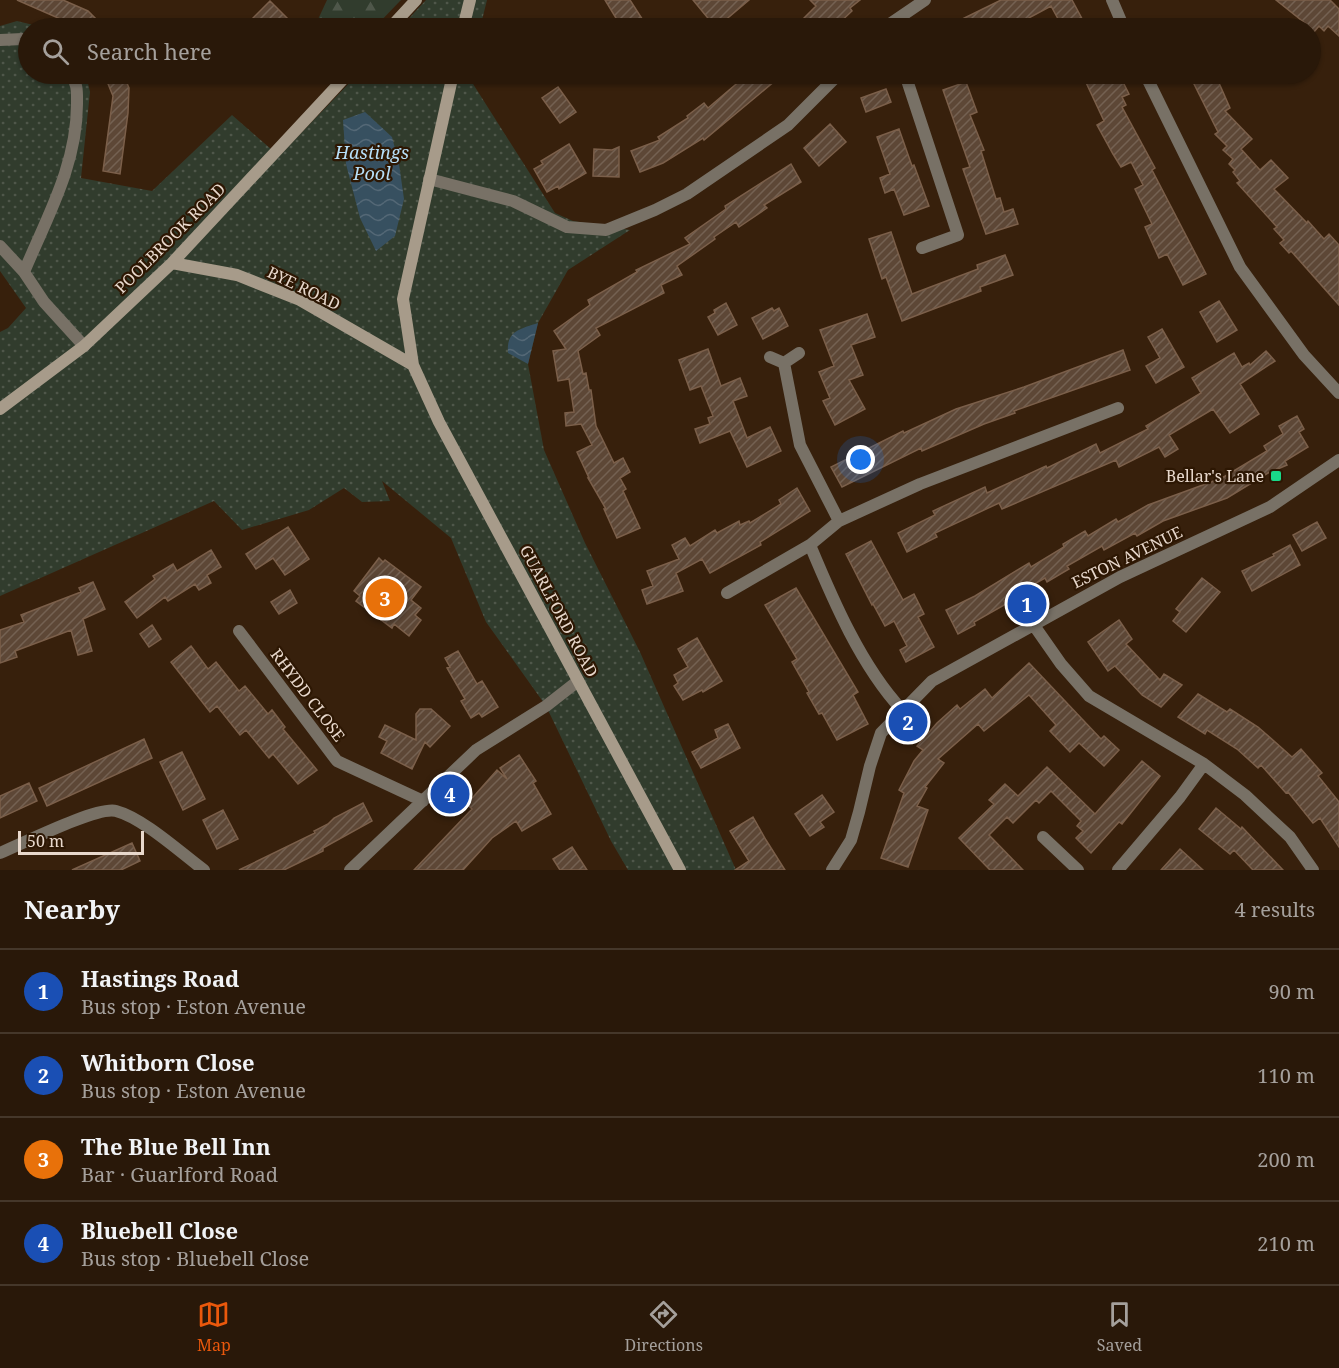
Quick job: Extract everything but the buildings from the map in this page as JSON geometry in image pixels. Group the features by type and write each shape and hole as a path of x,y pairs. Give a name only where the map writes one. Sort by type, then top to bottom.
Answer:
{"main road":[{"path":"399,18 416,0"},
{"path":"466,18 470,0"},
{"name":"POOLBROOK ROAD","path":"0,409 84,346 172,263 339,84"},
{"name":"GUARLFORD ROAD","path":"451,84 403,299 413,365 439,422 680,870"},
{"name":"BYE ROAD","path":"172,263 237,275 300,300 413,365"}],"street":[{"path":"900,18 925,0"},
{"path":"1112,0 1120,18"},
{"path":"0,40 18,39"},
{"path":"24,272 52,212 67,169 77,127 77,84"},
{"path":"429,179 513,201 567,227 606,230 687,194 788,125 829,84"},
{"path":"908,84 958,235 922,248"},
{"path":"1150,84 1240,267 1305,355 1339,393"},
{"path":"0,246 24,272 44,302 84,346"},
{"path":"784,363 799,353"},
{"path":"770,357 784,363"},
{"path":"784,363 800,445 838,521"},
{"path":"727,593 810,545 838,521 920,484 1118,408"},
{"name":"ESTON AVENUE","path":"832,870 851,840 881,733 932,681 1120,577 1270,507 1339,460"},
{"path":"810,545 870,669 885,692 902,710"},
{"path":"1033,624 1061,664 1089,696 1203,764 1245,795 1290,837 1313,870"},
{"name":"RHYDD CLOSE","path":"239,631 337,761 423,801"},
{"path":"350,870 476,750 546,706 578,681"},
{"path":"1118,870 1180,797 1203,764"},
{"path":"0,853 97,812 115,810 143,824 204,870"},
{"path":"1043,837 1078,870"}],"green space":[{"path":"327,0 401,0 384,18 319,18"},
{"path":"426,0 487,0 482,18 409,18"},
{"path":"18,21 18,84 88,84 90,92 81,178 152,191 232,115 279,156 348,84 473,84 555,213 573,221 630,230 568,270 538,323 528,364 544,450 585,543 640,652 736,870 628,870 611,841 546,706 486,622 451,538 382,481 390,501 362,502 344,488 309,510 242,530 214,501 0,596 0,332 8,328 26,308 0,271 0,26"}],"water":[{"name":"Hastings Pool","path":"365,112 392,137 404,199 395,236 376,251 360,218 346,164 343,120"},
{"path":"538,323 528,364 508,353 509,340 512,335 520,329"}],"place":[{"name":"Bellar's Lane","path":"1276,476"},
{"name":"The Blue Bell Inn","path":"385,598"},
{"name":"Hastings Road","path":"1027,604"},
{"name":"Whitborn Close","path":"908,722"},
{"name":"Bluebell Close","path":"450,794"}]}
